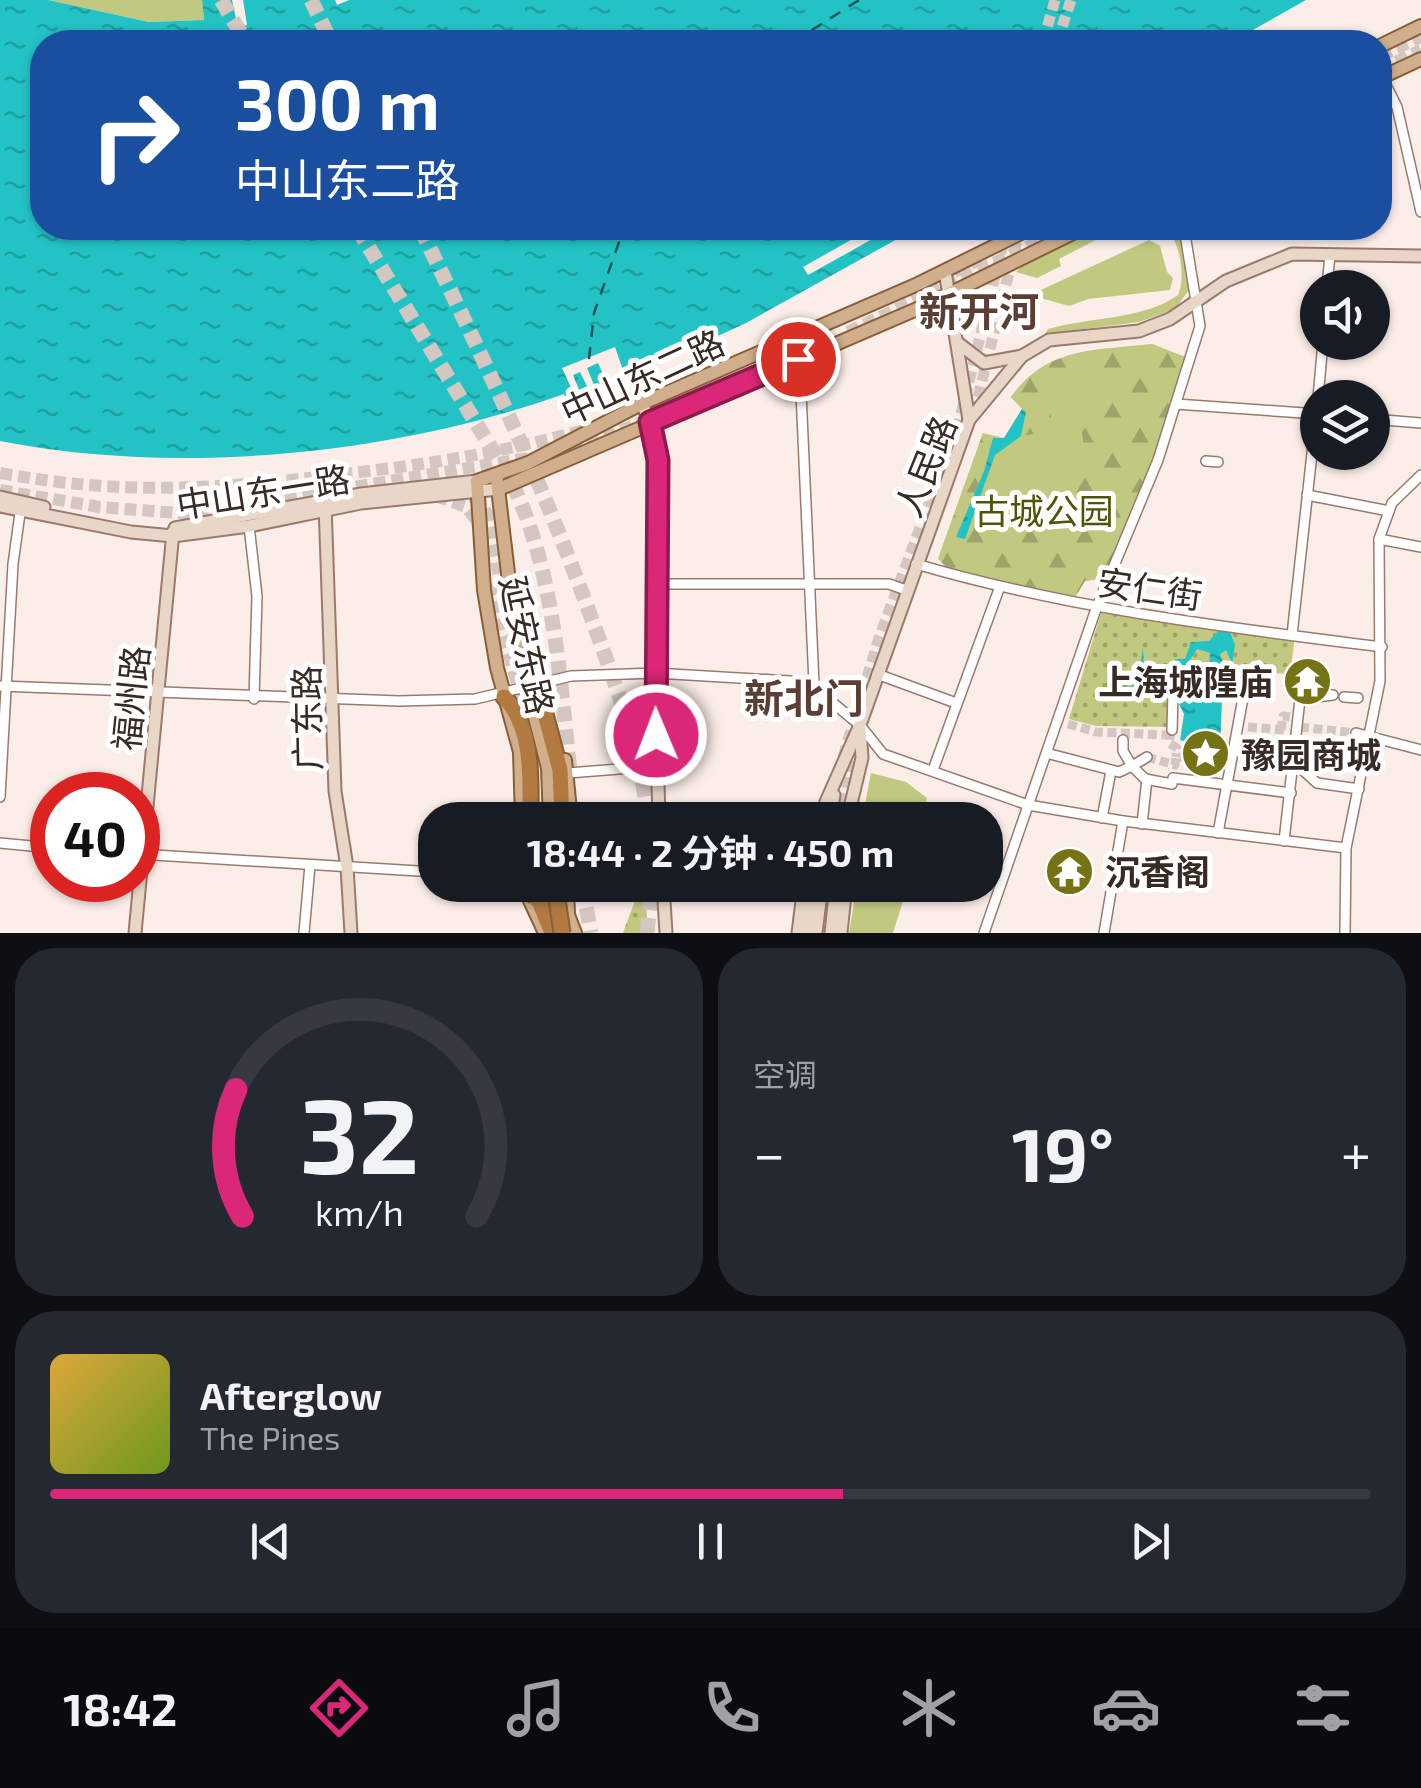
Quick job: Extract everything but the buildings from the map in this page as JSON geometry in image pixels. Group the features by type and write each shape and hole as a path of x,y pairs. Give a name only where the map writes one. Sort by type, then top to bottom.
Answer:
{"highway":[{"path":"503,695 520,722 542,802"},
{"path":"531,700 533,766"},
{"path":"531,700 561,771 552,802"},
{"path":"536,902 548,933"},
{"path":"557,902 562,933"}],"main road":[{"path":"1392,40 1421,26"},
{"path":"1392,71 1421,59"},
{"name":"中山东二路","path":"498,483 644,403 945,272 1008,240"},
{"name":"中山东二路","path":"498,483 950,295 1058,240"},
{"path":"478,486 498,483"},
{"name":"延安东路","path":"498,483 512,606 548,768 547,802"},
{"name":"延安东路","path":"478,486 484,590 503,695 520,752 521,802"},
{"path":"479,532 489,518 497,521 502,530"},
{"path":"561,771 567,802"},
{"path":"562,902 575,933"},
{"path":"568,902 568,915"}],"street":[{"path":"1392,97 1421,212"},
{"path":"984,933 1028,805 1064,723 1096,610 1112,580 1200,326 1186,240"},
{"name":"人民路","path":"825,802 860,725 969,420 1022,356 1048,340 1139,331 1199,301 1258,264 1292,254 1421,256"},
{"path":"1329,270 1330,254"},
{"path":"945,272 969,420"},
{"path":"792,340 798,359 814,684"},
{"path":"958,343 984,363 1022,356"},
{"path":"644,403 658,460 655,674 659,802"},
{"path":"1176,404 1300,413"},
{"path":"1390,420 1421,423"},
{"path":"1206,461 1218,462"},
{"path":"1292,635 1310,470"},
{"path":"1345,933 1346,848 1371,734 1367,699 1382,646 1380,539 1388,510 1421,475"},
{"name":"中山东一路","path":"173,532 325,505 478,486"},
{"path":"1307,496 1388,510"},
{"name":"中山东一路","path":"0,497 21,506"},
{"name":"中山东一路","path":"0,506 21,506 173,532 249,526 325,505"},
{"name":"广东路","path":"325,505 334,791 347,867 350,933"},
{"path":"0,797 12,564 21,506"},
{"path":"249,526 257,596 254,698"},
{"name":"福州路","path":"149,772 173,532"},
{"path":"1380,539 1421,547"},
{"name":"安仁街","path":"916,564 999,589 1096,610 1382,646"},
{"path":"656,584 888,584 906,590"},
{"path":"933,770 999,589"},
{"path":"1218,833 1229,758 1244,726 1248,671"},
{"path":"4,686 254,698 475,699 503,695 531,700 570,676 655,674 814,684 860,725 883,754 1028,805 1123,822 1346,848"},
{"path":"877,674 956,702"},
{"path":"1172,730 1173,692"},
{"path":"1284,841 1300,699 1367,699"},
{"path":"1285,730 1296,724"},
{"name":"人民路","path":"851,802 862,758 860,725"},
{"path":"1356,733 1421,750"},
{"path":"1123,740 1132,766 1148,779 1210,781 1291,794"},
{"path":"1050,754 1112,771 1147,757"},
{"path":"1212,756 1229,758"},
{"path":"1295,763 1317,783 1359,789"},
{"path":"561,771 657,766"},
{"name":"人民路","path":"833,802 840,766"},
{"path":"1102,818 1112,771"},
{"path":"1142,824 1148,779"},
{"path":"1104,933 1123,822"},
{"path":"0,843 30,846"},
{"path":"160,855 418,871"},
{"path":"304,933 310,865"},
{"name":"福州路","path":"135,933 137,902"},
{"path":"663,902 666,933"},
{"path":"798,933 802,902"},
{"path":"808,933 811,902"},
{"path":"816,933 820,902"},
{"path":"831,933 834,902"},
{"path":"841,933 844,902"}],"green space":[{"path":"48,0 202,0 204,20 149,22"},
{"path":"1073,240 1096,240 1059,259 1061,266 1037,278 1016,272 1028,261"},
{"path":"1149,240 1160,246 1167,272 1173,278 1170,290 1088,299 1069,306 1030,295"},
{"path":"1183,240 1191,287 1175,309 1139,322 1045,334 1048,329 1064,325 1149,309 1178,295 1180,260 1175,242"},
{"name":"古城公园","path":"1152,344 1185,357 1105,578 1085,581 1071,604 938,559 983,433 1004,438 1022,409 1011,397 1025,380 1040,368 1074,354"},
{"name":"古城公园","path":"1152,344 1185,357 1156,458 1105,578 1085,581 1071,604 954,575 938,559 983,433 993,438 957,537 966,539 985,486 994,496 991,524 1016,527 1030,518 1048,529 1065,518 1060,497 1071,489 1075,466 1085,459 1080,414 1104,401 1106,378 1087,373 1068,396 1045,397 1052,419 1042,433 1021,436 1026,412 1011,397 1025,380 1040,368 1074,354"},
{"path":"1101,613 1295,636 1290,674 1246,671 1241,698 1176,690 1172,727 1096,726 1069,719"},
{"path":"871,773 906,782 927,798 926,802 865,802"},
{"path":"634,902 646,902 648,933 623,933"},
{"path":"854,902 903,902 893,933 849,933"}],"water":[{"path":"0,0 48,0 149,22 204,20 202,0 232,0 238,27 247,25 243,0 335,0 337,5 349,0 1306,0 1253,30 30,30 30,240 895,240 746,323 653,366 651,362 566,398 564,394 429,432 285,454 212,458 68,452 0,441"},
{"path":"1022,409 1026,412 1021,436 995,455 965,539 956,537 984,471 993,438 1004,438"},
{"path":"1218,631 1230,632 1235,645 1232,664 1226,650 1220,654 1225,668 1232,670 1229,693 1224,692 1226,672 1209,664 1210,653 1197,649 1186,666 1190,680 1187,689 1177,687 1176,678 1155,691 1128,687 1138,684 1143,647 1144,668 1166,676 1177,670 1175,659 1185,659 1191,642 1209,641"},
{"path":"1189,692 1222,698 1220,751 1180,740 1184,714 1177,700"}],"pier":[{"path":"851,240 871,240 808,275 803,267"},
{"path":"615,347 624,373 606,381 598,363 587,368 594,385 588,388 580,372 573,375 580,392 574,394 562,368"}],"ferry route":[{"path":"812,30 859,0"},
{"path":"589,359 594,313 620,240"}],"tunnel":[{"path":"221,0 239,30"},
{"path":"311,0 325,30"},
{"path":"1046,30 1055,0"},
{"path":"1061,30 1071,0"},
{"path":"1392,50 1421,37"},
{"path":"1392,63 1421,50"},
{"path":"364,240 509,477 524,511 552,621 570,771"},
{"path":"426,240 513,425 576,577 627,722 645,802"},
{"path":"843,757 879,638 958,426 1004,240"},
{"path":"974,413 1017,240"},
{"path":"848,332 1042,240"},
{"path":"938,280 983,258"},
{"path":"553,453 606,437 757,372"},
{"path":"0,473 130,487 254,483 434,462 584,430"},
{"path":"0,490 99,507 191,514 528,458"},
{"path":"436,496 466,507 480,525"},
{"path":"473,497 489,515 500,585 531,702"},
{"path":"489,584 523,705"},
{"path":"1281,730 1283,716 1290,717"},
{"path":"1068,724 1096,732 1168,735"},
{"path":"1248,727 1285,730"},
{"path":"1300,727 1356,733"},
{"path":"1171,731 1169,743 1177,748 1176,757"},
{"path":"842,802 855,745"},
{"path":"1147,757 1175,765 1176,757 1210,756"},
{"path":"1210,779 1213,761"},
{"path":"585,902 591,933"},
{"path":"647,933 650,902"}],"place":[{"name":"上海城隍庙","path":"1308,681"},
{"name":"豫园商城","path":"1206,754"},
{"name":"沉香阁","path":"1070,871"}],"district":[{"name":"新开河","path":"979,310"},
{"name":"新北门","path":"804,697"}],"route":[{"path":"656,735 658,460 650,422 798,359"}]}
